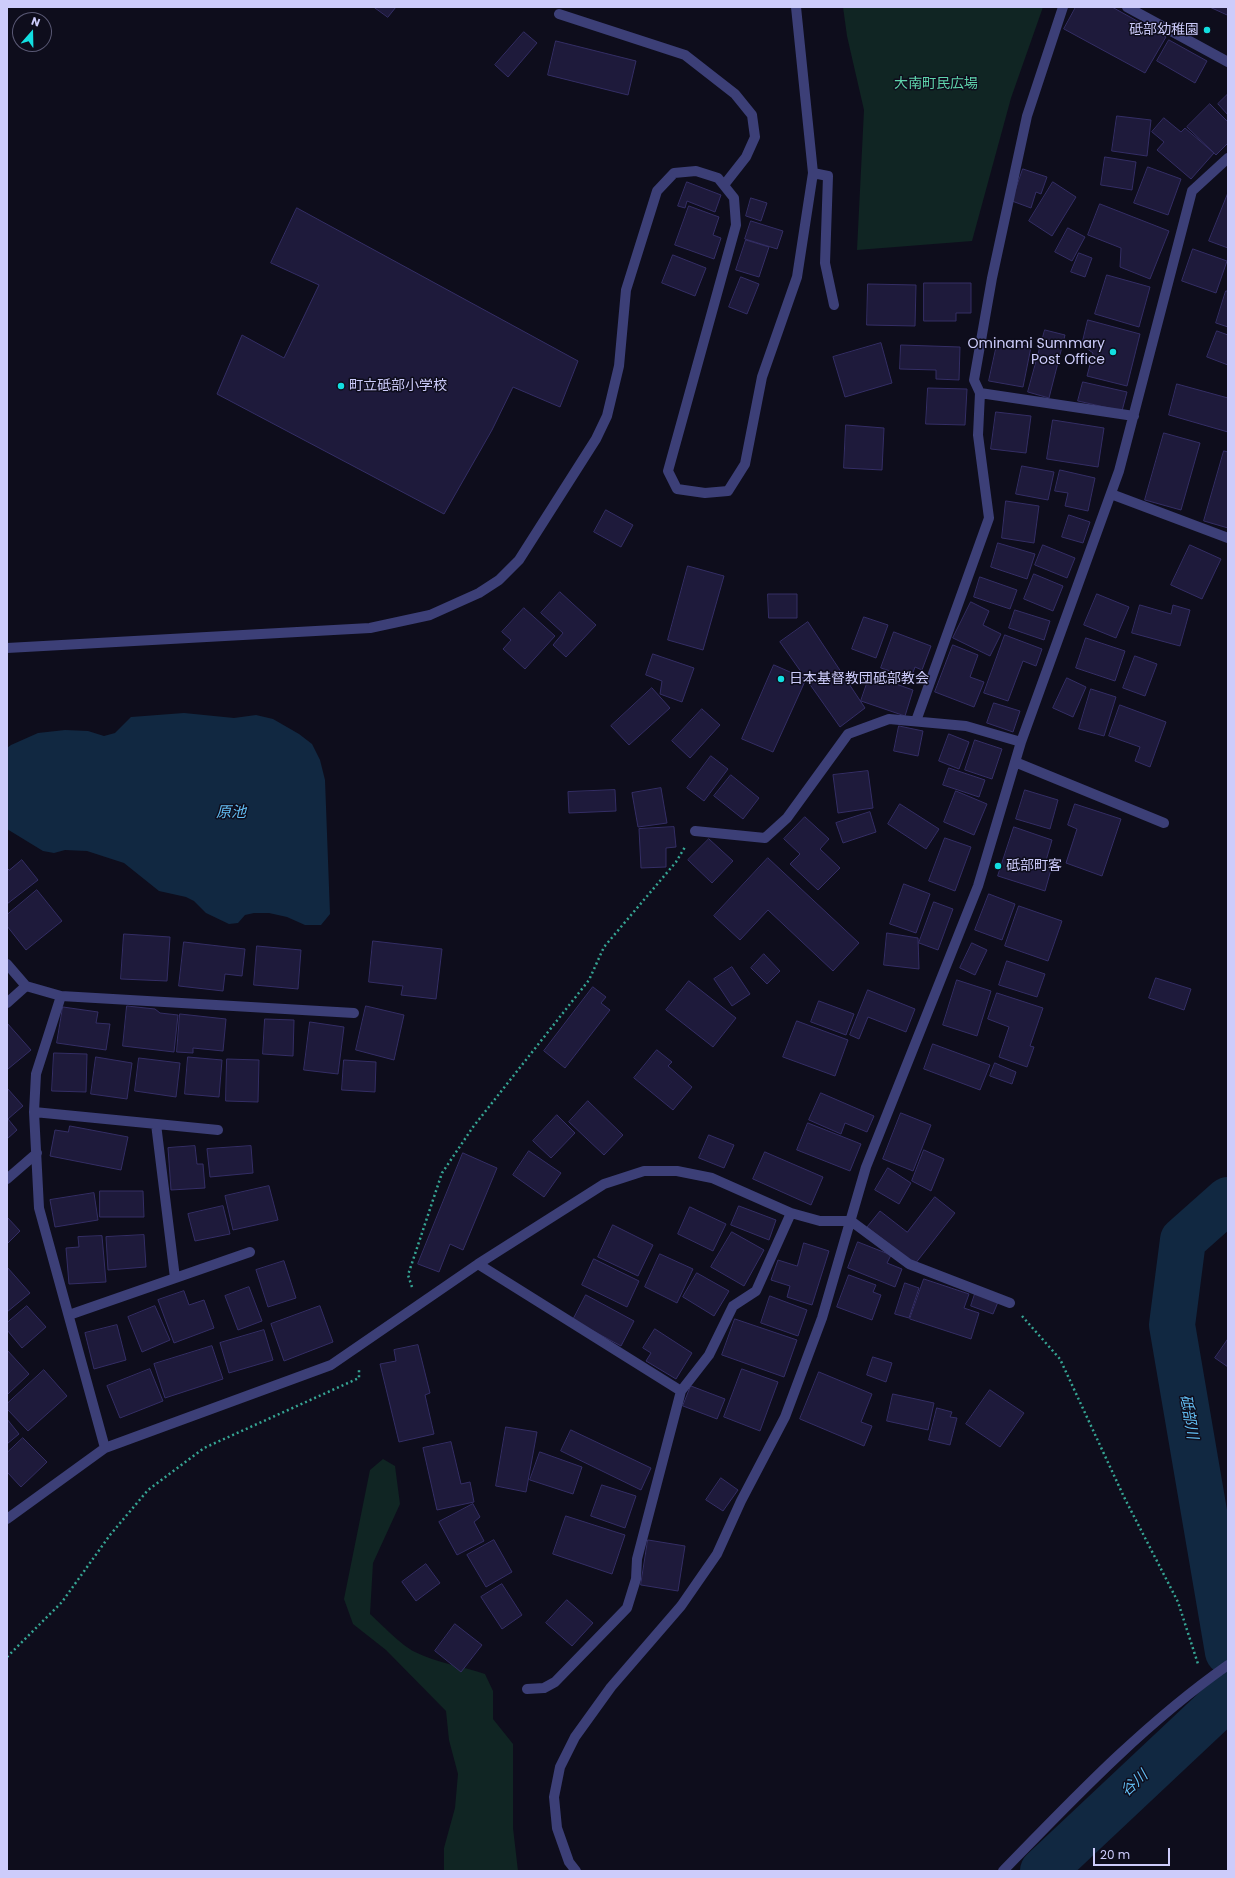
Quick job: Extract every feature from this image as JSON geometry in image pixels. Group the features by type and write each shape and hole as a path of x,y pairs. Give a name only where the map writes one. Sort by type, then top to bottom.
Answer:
{"street":[{"path":"7,648 370,628 430,615 479,594 499,580 519,560 596,439 607,416 619,366 626,290 657,191 674,173 696,171 718,178 734,198 736,225 668,471 677,490 705,493 728,491 745,464 762,378 797,277 813,173 796,7"},
{"path":"916,721 989,518 978,435 980,393 974,380 992,278 1027,116 1063,7"},
{"path":"1127,7 1228,62"},
{"path":"560,14 685,55 735,94 752,115 755,137 746,157 724,185"},
{"path":"576,1871 569,1862 557,1828 554,1797 560,1767 575,1737 611,1687 681,1606 717,1554 741,1501 785,1417 822,1318 866,1167 978,886 1021,742 1119,471 1192,191 1228,158"},
{"path":"813,173 828,176 825,263 834,305"},
{"path":"980,393 1134,416"},
{"path":"1111,494 1228,538"},
{"path":"695,830 765,838 787,818 848,734 888,719 966,726 1021,742"},
{"path":"1016,762 1164,823"},
{"path":"7,964 26,986 61,996 354,1014"},
{"path":"7,1003 26,986"},
{"path":"61,996 36,1074 34,1112 39,1208 105,1448"},
{"path":"34,1112 218,1130"},
{"path":"156,1124 175,1278"},
{"path":"7,1179 36,1154"},
{"path":"7,1519 105,1448 331,1365 478,1264 604,1184 644,1171 677,1171 712,1178 791,1213 820,1221 851,1221 909,1264 1010,1302"},
{"path":"527,1689 544,1688 555,1682 627,1608 636,1579 637,1559 681,1391 709,1354 732,1306 756,1291 791,1213"},
{"path":"69,1315 250,1252"},
{"path":"478,1264 681,1391"},
{"path":"1003,1871 1105,1767 1206,1680 1228,1665"}],"path":[{"path":"419,1305 408,1274 442,1172 473,1127 589,980 604,947 676,862 695,830"},
{"path":"1010,1302 1060,1359 1124,1497 1178,1602 1206,1680"},
{"path":"7,1657 62,1602 110,1535 148,1490 204,1448 359,1378 357,1347"}],"green space":[{"name":"大南町民広場","path":"843,7 1043,7 1011,98 972,241 857,250 864,110 847,36"},
{"path":"383,1459 395,1466 400,1504 373,1563 370,1614 398,1640 415,1652 432,1659 485,1674 493,1691 493,1719 513,1744 513,1828 518,1871 444,1871 444,1848 455,1808 458,1774 449,1740 446,1711 386,1650 353,1624 344,1599 370,1470"}],"water":[{"name":"原池","path":"184,713 234,718 256,715 273,719 299,734 312,744 320,760 325,780 330,914 321,925 305,925 287,917 269,913 254,913 245,915 238,923 229,924 206,913 194,901 186,897 159,891 124,863 87,851 65,850 54,853 43,851 7,829 7,748 11,745 38,733 65,730 88,731 104,736 115,733 131,717"}],"building":[{"path":"374,7 396,7 388,17"},
{"path":"1076,7 1112,7 1166,37 1145,73 1064,29"},
{"name":"砥部幼稚園","path":"1210,7 1228,7 1228,15"},
{"path":"524,32 537,43 508,77 495,65"},
{"path":"1169,40 1207,61 1195,83 1157,61"},
{"path":"556,41 636,61 628,95 548,75"},
{"path":"1228,94 1228,115 1218,104"},
{"path":"1210,104 1228,122 1228,143 1216,155 1187,127"},
{"path":"1117,116 1151,120 1147,156 1112,151"},
{"path":"1164,118 1181,132 1185,128 1214,153 1191,179 1157,150 1164,142 1152,132"},
{"path":"1105,157 1136,162 1132,190 1101,185"},
{"path":"1148,167 1181,179 1168,215 1134,203"},
{"path":"1023,169 1047,177 1041,194 1036,192 1031,208 1012,201"},
{"path":"687,182 721,195 715,212 687,201 685,208 678,206"},
{"path":"1053,182 1076,197 1052,236 1029,221"},
{"path":"1228,193 1228,248 1209,241"},
{"path":"751,198 767,203 761,221 746,216"},
{"path":"1100,204 1169,231 1150,279 1120,267 1121,248 1088,235"},
{"path":"689,206 719,217 713,235 721,238 714,259 675,245"},
{"path":"297,208 578,361 560,407 513,387 492,430 444,514 217,394 242,335 284,358 319,285 271,263"},
{"path":"751,221 783,231 777,249 745,239"},
{"path":"1068,228 1085,237 1072,261 1055,252"},
{"path":"746,240 769,247 759,277 736,270"},
{"path":"1193,249 1227,261 1216,293 1182,281"},
{"path":"1079,253 1092,258 1085,277 1071,272"},
{"path":"673,255 706,268 695,296 662,283"},
{"path":"1107,275 1150,287 1139,327 1095,314"},
{"path":"741,277 759,284 747,314 729,307"},
{"path":"924,283 971,283 971,313 956,313 956,321 924,321"},
{"path":"868,284 916,285 915,326 867,325"},
{"path":"1226,291 1228,291 1228,327 1216,323"},
{"path":"1088,320 1140,334 1127,386 1087,376 1093,353 1082,345"},
{"path":"1045,330 1065,335 1049,398 1028,392"},
{"path":"1217,331 1228,335 1228,365 1207,357"},
{"path":"998,340 1031,347 1023,387 989,381"},
{"path":"881,343 892,383 845,397 833,357"},
{"path":"901,345 960,347 959,380 936,379 936,370 900,369"},
{"path":"1083,382 1127,392 1122,411 1078,401"},
{"path":"1177,384 1228,398 1228,432 1169,415"},
{"path":"928,388 967,389 965,425 926,424"},
{"path":"996,412 1031,416 1026,453 991,449"},
{"path":"1053,420 1104,428 1098,467 1047,459"},
{"path":"846,425 884,428 882,470 844,468"},
{"path":"1164,433 1200,443 1181,510 1145,500"},
{"path":"1224,451 1228,452 1228,528 1204,521"},
{"path":"1022,466 1054,472 1048,500 1016,494"},
{"path":"1060,470 1095,478 1088,511 1065,506 1068,493 1055,491"},
{"path":"1006,501 1039,506 1034,543 1002,538"},
{"path":"606,510 633,525 621,547 594,532"},
{"path":"1069,515 1090,522 1083,543 1062,537"},
{"path":"998,543 1035,554 1027,579 991,567"},
{"path":"1043,545 1075,558 1067,578 1035,565"},
{"path":"1190,545 1221,559 1202,599 1171,585"},
{"path":"688,566 724,576 703,650 668,640"},
{"path":"1034,574 1063,586 1053,611 1024,599"},
{"path":"980,577 1017,590 1010,609 974,597"},
{"path":"560,592 596,625 566,657 553,645 563,633 541,613"},
{"path":"768,594 797,594 797,618 769,618"},
{"path":"1097,594 1129,607 1116,638 1084,625"},
{"path":"971,602 989,611 983,625 1001,634 990,656 953,638"},
{"path":"1140,605 1171,614 1173,605 1190,610 1180,646 1132,633"},
{"path":"524,608 555,636 525,669 503,649 511,640 502,632"},
{"path":"1015,610 1050,621 1044,640 1009,628"},
{"path":"864,617 888,625 876,658 852,649"},
{"path":"808,622 865,708 840,727 780,642"},
{"path":"894,632 931,646 922,670 915,667 911,678 881,668"},
{"path":"1005,635 1042,649 1036,666 1023,661 1008,701 984,693"},
{"path":"1086,638 1125,651 1115,681 1076,668"},
{"path":"953,645 978,655 970,677 984,682 974,707 935,692"},
{"path":"653,654 694,668 682,702 660,694 662,681 646,675"},
{"path":"1135,656 1157,664 1145,696 1123,688"},
{"path":"774,665 806,679 773,752 742,739"},
{"path":"870,675 913,690 905,716 861,701"},
{"path":"1067,678 1086,687 1073,717 1053,708"},
{"path":"652,688 670,708 629,745 611,726"},
{"path":"1091,689 1116,697 1104,736 1079,729"},
{"path":"994,703 1020,711 1013,732 987,723"},
{"path":"1120,705 1166,722 1150,767 1135,761 1140,747 1109,736"},
{"path":"702,709 720,725 690,758 672,741"},
{"path":"899,726 923,731 918,756 894,751"},
{"path":"949,734 969,742 959,769 939,761"},
{"path":"975,740 1002,749 992,779 965,770"},
{"path":"711,756 728,769 704,801 687,788"},
{"path":"949,768 985,780 979,797 943,785"},
{"path":"868,771 873,808 838,813 833,775"},
{"path":"731,775 759,798 743,819 714,796"},
{"path":"661,788 667,823 638,827 632,793"},
{"path":"615,790 616,811 569,813 568,792"},
{"path":"1025,790 1058,800 1050,829 1016,819"},
{"path":"956,791 987,804 974,835 944,822"},
{"path":"900,804 939,829 926,849 888,824"},
{"path":"1075,804 1121,819 1102,876 1066,863 1077,829 1068,825"},
{"path":"870,812 876,832 843,843 836,823"},
{"path":"805,817 829,839 820,849 840,868 818,890 790,864 800,854 784,839"},
{"path":"674,827 676,847 666,848 666,867 641,868 639,829"},
{"path":"1014,827 1052,840 1045,864 1052,866 1045,891 998,876"},
{"path":"945,838 971,847 955,891 929,881"},
{"path":"709,839 733,861 712,883 688,860"},
{"path":"768,858 859,943 833,971 768,910 740,940 714,916"},
{"path":"22,860 38,880 7,904 7,868 9,870"},
{"path":"904,884 930,894 916,933 890,924"},
{"path":"37,890 62,921 26,950 7,926 7,915"},
{"path":"989,894 1015,904 1002,940 975,930"},
{"path":"934,902 953,909 938,950 919,943"},
{"path":"1019,906 1062,921 1048,961 1005,946"},
{"path":"887,933 918,938 919,969 884,965"},
{"path":"124,934 170,937 167,981 121,979"},
{"path":"373,941 442,949 436,999 401,995 403,986 369,982"},
{"path":"184,942 245,949 242,976 225,974 223,991 179,986"},
{"path":"972,943 987,950 975,975 960,968"},
{"path":"257,946 301,950 298,989 254,985"},
{"path":"764,954 780,971 767,984 751,968"},
{"path":"1007,961 1045,974 1037,997 999,985"},
{"path":"732,967 750,994 732,1006 714,979"},
{"path":"1156,978 1191,989 1184,1010 1149,998"},
{"path":"957,980 991,991 977,1036 943,1025"},
{"path":"689,981 736,1018 713,1047 666,1010"},
{"path":"593,987 606,997 601,1003 610,1010 565,1068 544,1051"},
{"path":"868,990 915,1009 906,1032 868,1017 859,1039 850,1035"},
{"path":"997,993 1043,1008 1030,1046 1034,1047 1027,1067 999,1057 1009,1027 988,1019"},
{"path":"819,1001 854,1014 846,1035 811,1022"},
{"path":"127,1006 155,1009 160,1013 178,1015 174,1052 123,1046"},
{"path":"366,1006 404,1015 394,1060 356,1050"},
{"path":"63,1007 98,1012 96,1023 110,1024 106,1050 57,1043"},
{"path":"180,1014 226,1019 223,1051 193,1048 193,1053 177,1052"},
{"path":"265,1019 294,1020 293,1056 263,1054"},
{"path":"797,1021 848,1040 835,1076 783,1057"},
{"path":"310,1022 344,1027 338,1074 304,1070"},
{"path":"7,1023 31,1050 8,1069 7,1067"},
{"path":"933,1044 990,1065 980,1090 924,1069"},
{"path":"657,1050 672,1062 668,1066 692,1087 673,1110 634,1078"},
{"path":"54,1053 87,1054 86,1092 52,1091"},
{"path":"96,1057 132,1063 127,1099 91,1094"},
{"path":"188,1057 222,1060 219,1097 185,1094"},
{"path":"139,1058 180,1063 176,1097 135,1091"},
{"path":"227,1059 259,1060 258,1102 226,1101"},
{"path":"344,1060 376,1062 375,1092 342,1090"},
{"path":"995,1063 1016,1072 1012,1084 990,1076"},
{"path":"7,1088 23,1106 8,1119 17,1130 7,1139"},
{"path":"821,1093 874,1116 867,1132 845,1123 841,1134 809,1120"},
{"path":"588,1101 623,1135 604,1155 569,1122"},
{"path":"901,1113 931,1125 913,1171 883,1159"},
{"path":"557,1115 575,1133 551,1158 533,1141"},
{"path":"808,1123 861,1144 850,1171 797,1150"},
{"path":"70,1126 128,1137 121,1170 50,1156 55,1130 68,1132"},
{"path":"709,1135 734,1145 724,1168 699,1158"},
{"path":"195,1146 197,1164 203,1164 205,1188 171,1190 168,1148"},
{"path":"251,1146 253,1173 210,1177 207,1149"},
{"path":"924,1150 944,1159 931,1191 912,1181"},
{"path":"529,1151 561,1173 544,1197 513,1175"},
{"path":"765,1152 823,1177 811,1205 753,1179"},
{"path":"463,1153 497,1168 463,1250 450,1244 439,1272 418,1264"},
{"path":"888,1168 911,1183 899,1204 875,1190"},
{"path":"269,1186 278,1220 233,1230 225,1196"},
{"path":"100,1191 143,1191 144,1217 100,1217"},
{"path":"94,1193 98,1220 55,1227 50,1200"},
{"path":"935,1197 955,1213 915,1264 867,1227 880,1211 907,1232"},
{"path":"223,1206 230,1234 195,1241 188,1214"},
{"path":"739,1206 776,1220 769,1240 731,1225"},
{"path":"690,1207 726,1224 713,1251 678,1234"},
{"path":"7,1217 20,1231 7,1244"},
{"path":"613,1225 653,1245 638,1276 598,1257"},
{"path":"732,1232 764,1250 744,1286 711,1267"},
{"path":"144,1235 146,1267 108,1270 106,1237"},
{"path":"102,1236 106,1282 69,1284 66,1248 79,1247 78,1237"},
{"path":"858,1242 891,1255 887,1263 902,1269 895,1287 848,1268"},
{"path":"804,1243 829,1251 812,1305 787,1297 790,1286 771,1280 778,1260 797,1266"},
{"path":"660,1254 693,1269 677,1303 645,1287"},
{"path":"594,1259 639,1281 627,1307 582,1285"},
{"path":"284,1261 296,1298 268,1307 256,1270"},
{"path":"7,1267 30,1293 7,1312"},
{"path":"697,1273 729,1291 714,1316 683,1297"},
{"path":"849,1275 876,1285 873,1292 881,1295 872,1320 837,1307"},
{"path":"924,1279 969,1294 964,1308 979,1313 971,1339 910,1319"},
{"path":"905,1283 919,1288 909,1318 895,1314"},
{"path":"249,1287 262,1321 238,1330 225,1296"},
{"path":"184,1291 189,1305 204,1300 214,1328 174,1343 158,1300"},
{"path":"975,1294 998,1302 993,1314 971,1306"},
{"path":"586,1295 634,1321 621,1346 573,1320"},
{"path":"770,1296 807,1310 798,1336 761,1323"},
{"path":"27,1306 46,1327 22,1348 7,1330 7,1323"},
{"path":"155,1306 170,1340 142,1352 128,1317"},
{"path":"320,1306 333,1342 284,1361 271,1324"},
{"path":"735,1319 797,1340 784,1377 722,1355"},
{"path":"117,1325 126,1360 94,1369 85,1333"},
{"path":"655,1329 692,1353 676,1379 646,1361 651,1353 643,1348"},
{"path":"264,1330 273,1360 229,1373 220,1343"},
{"path":"1228,1339 1228,1367 1215,1358"},
{"path":"418,1345 430,1393 425,1395 434,1434 399,1442 380,1364 396,1361 394,1350"},
{"path":"212,1346 223,1379 165,1398 154,1364"},
{"path":"7,1350 29,1374 8,1394 7,1393"},
{"path":"873,1357 892,1363 886,1382 867,1375"},
{"path":"150,1369 163,1401 120,1418 107,1386"},
{"path":"742,1369 778,1382 760,1431 724,1417"},
{"path":"44,1370 67,1396 28,1431 7,1409 7,1404"},
{"path":"819,1372 872,1394 861,1422 872,1426 864,1446 800,1419"},
{"path":"691,1386 725,1399 717,1419 683,1406"},
{"path":"990,1390 1024,1413 1000,1447 966,1424"},
{"path":"893,1394 934,1403 928,1430 887,1421"},
{"path":"937,1408 952,1412 950,1417 957,1418 950,1445 929,1440"},
{"path":"7,1419 19,1434 7,1444"},
{"path":"506,1427 537,1432 526,1492 496,1486"},
{"path":"571,1430 651,1468 641,1490 561,1451"},
{"path":"23,1438 47,1462 21,1487 7,1472 7,1453"},
{"path":"451,1442 461,1484 470,1482 474,1502 437,1510 423,1448"},
{"path":"540,1452 582,1467 573,1494 530,1480"},
{"path":"721,1478 738,1490 723,1511 706,1500"},
{"path":"602,1485 636,1496 625,1528 591,1516"},
{"path":"473,1504 480,1517 474,1522 484,1541 457,1555 439,1522"},
{"path":"566,1516 625,1535 612,1574 553,1554"},
{"path":"494,1540 512,1572 486,1587 467,1555"},
{"path":"648,1540 685,1546 678,1591 641,1585"},
{"path":"426,1564 440,1583 416,1601 402,1582"},
{"path":"502,1584 522,1615 502,1629 481,1597"},
{"path":"567,1600 593,1623 572,1646 546,1623"},
{"path":"455,1624 482,1645 461,1672 435,1651"}],"waterway":[{"name":"砥部川","path":"1228,1200 1183,1240 1172,1325 1228,1652"},
{"name":"谷川","path":"1043,1871 1228,1697"}],"place":[{"name":"砥部幼稚園","path":"1207,30"},
{"name":"Ominami Summary Post Office","path":"1113,352"},
{"name":"町立砥部小学校","path":"341,386"},
{"name":"日本基督教団砥部教会","path":"781,679"},
{"name":"砥部町客","path":"998,866"}]}
